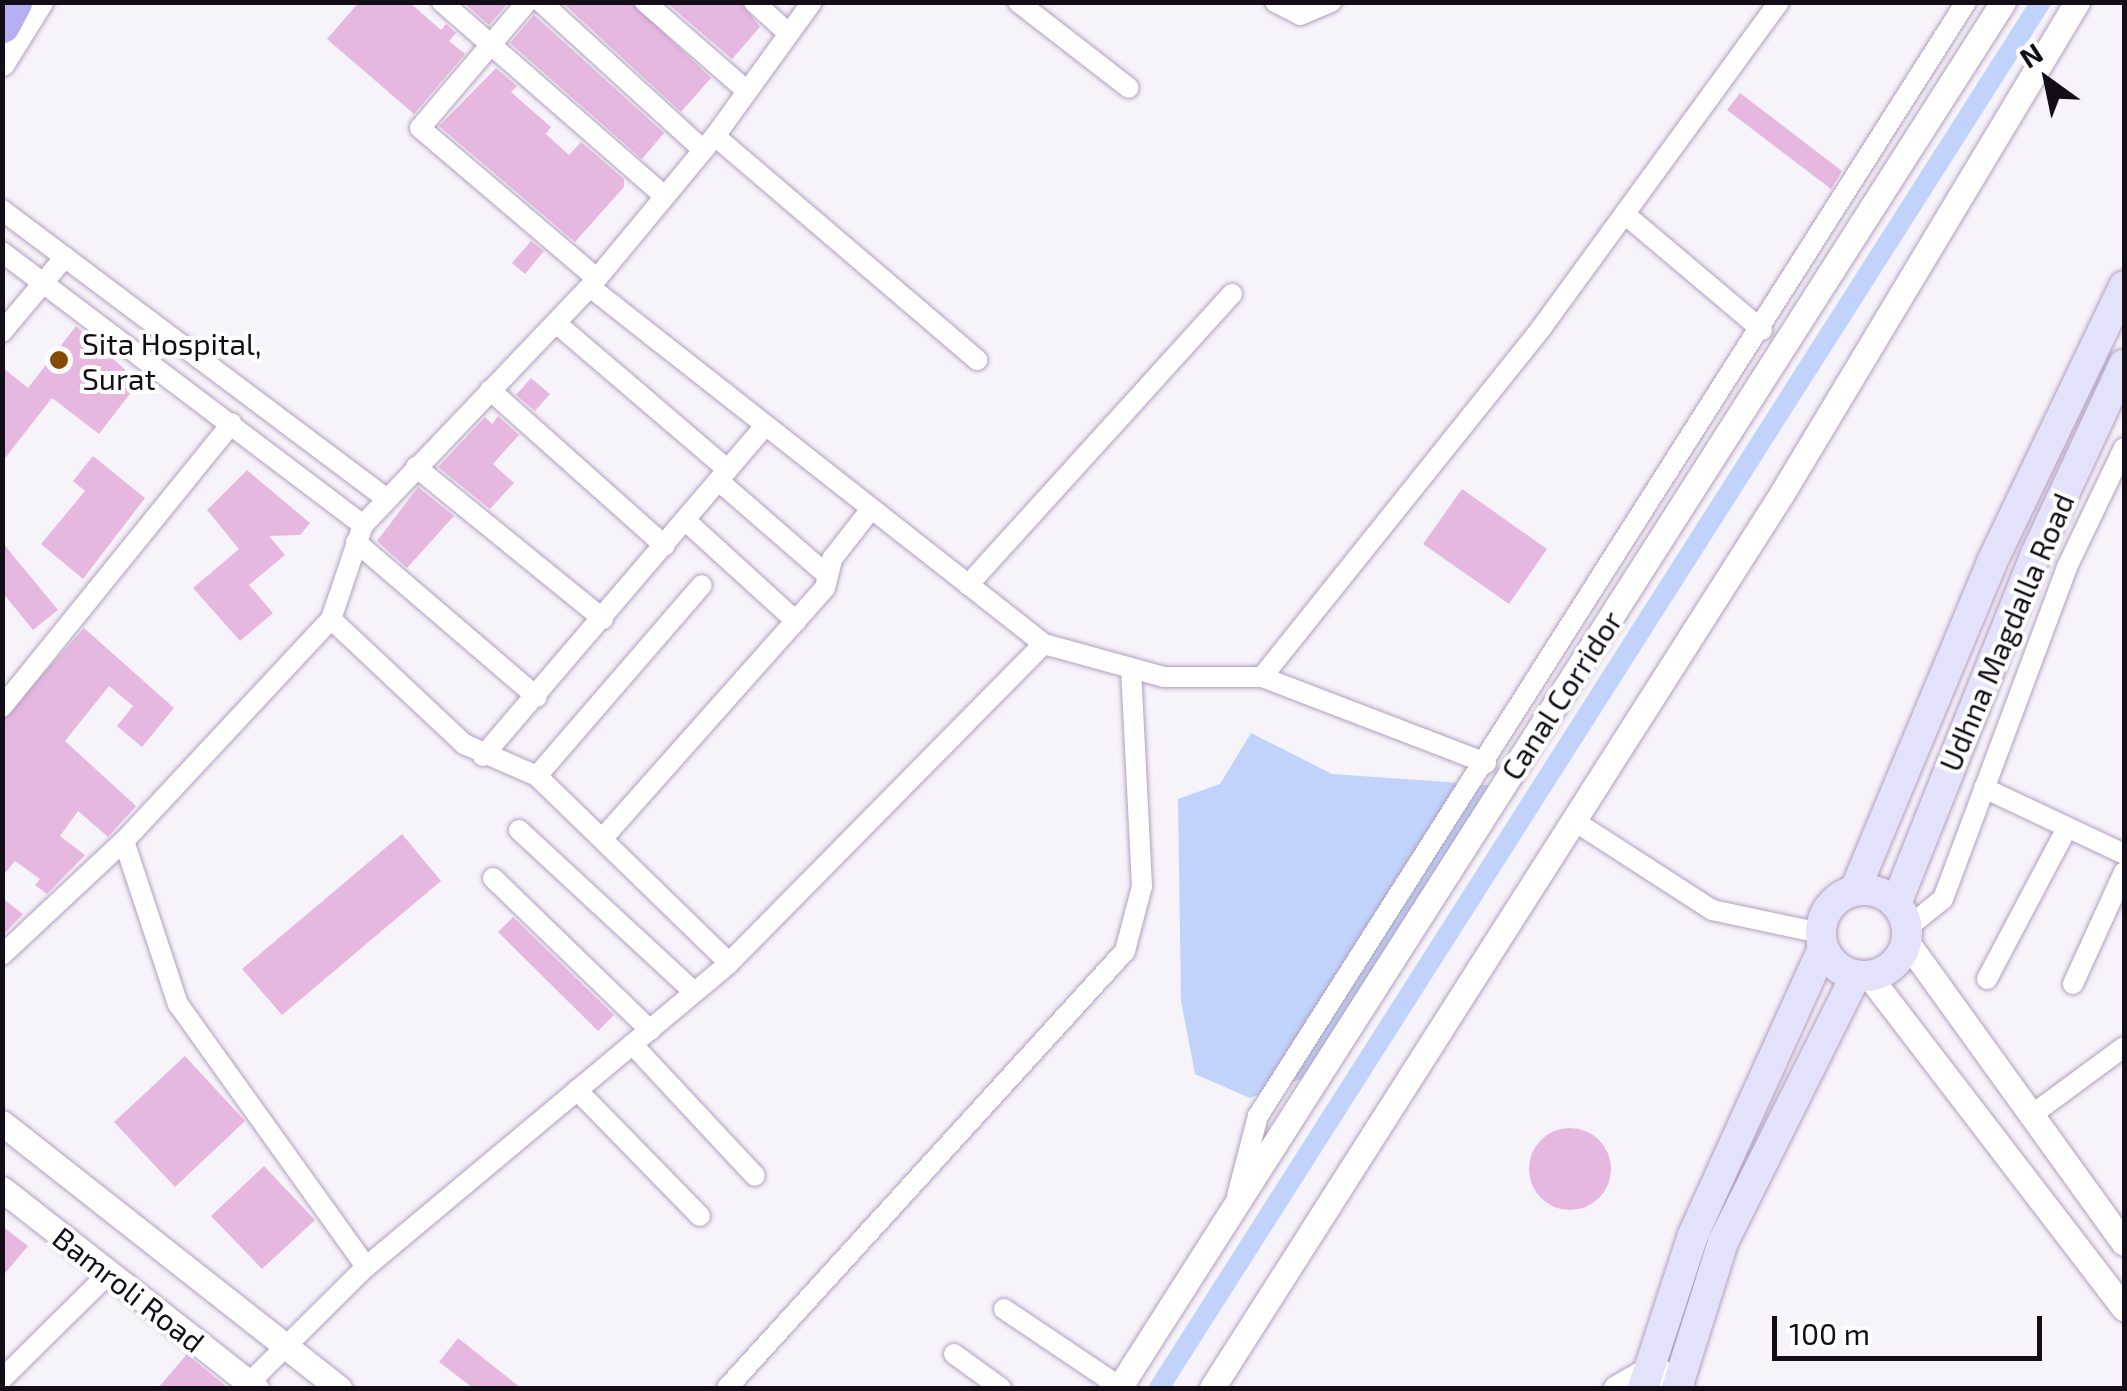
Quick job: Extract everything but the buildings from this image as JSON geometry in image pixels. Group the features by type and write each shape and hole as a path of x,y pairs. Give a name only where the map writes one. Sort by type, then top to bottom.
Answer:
{"highway":[{"path":"2,26 14,2"}],"main road":[{"path":"1855,890 1992,562 2124,286"},
{"name":"Udhna Magdalla Road","path":"1680,1385 1723,1242 1863,976 1893,964 1903,924 2036,554 2124,364"},
{"path":"1646,1379 1693,1235 1822,941 1830,905 1855,890 1870,890 1903,924"},
{"path":"1822,941 1842,970 1863,976"}],"street":[{"path":"2,62 40,2"},
{"path":"442,2 664,196"},
{"path":"527,2 420,128 593,283 765,426 1044,644 1164,677 1262,678 1486,764"},
{"path":"540,2 977,360"},
{"path":"644,2 747,91"},
{"path":"754,2 789,34"},
{"path":"2,955 124,841 332,619 360,533 416,467 593,283 709,143 812,2"},
{"path":"1018,2 1129,88"},
{"path":"1275,2 1300,15 1331,2"},
{"path":"1262,678 1626,215 1780,2"},
{"path":"1236,1203 1258,1116 1762,330 1966,2"},
{"name":"Canal Corridor","path":"1120,1388 2003,2"},
{"path":"1212,1388 1576,822 2077,2"},
{"path":"2,210 387,499"},
{"path":"1626,215 1762,330"},
{"path":"2,252 232,423 360,533 538,697"},
{"path":"2,332 65,257"},
{"path":"968,585 1232,294"},
{"path":"556,323 828,576"},
{"path":"490,390 665,546"},
{"path":"2,708 232,423"},
{"path":"483,756 538,697 765,426"},
{"path":"2123,1237 2032,1114 1903,924 1943,899 2068,568 2124,448"},
{"path":"416,467 603,620"},
{"path":"602,839 796,620 828,576 832,559 871,508"},
{"path":"686,522 796,620"},
{"path":"536,776 702,586"},
{"path":"332,619 483,756 536,776 729,963"},
{"path":"252,1386 366,1267 729,963 1044,644"},
{"path":"728,1388 1125,951 1142,886 1130,668"},
{"path":"1984,788 2066,830 2124,854"},
{"path":"1576,822 1712,910 1822,941"},
{"path":"519,830 694,992"},
{"path":"1988,979 2066,830"},
{"path":"124,841 178,1004 366,1267"},
{"path":"2074,984 2124,872"},
{"path":"493,878 650,1030"},
{"path":"1863,976 2124,1308"},
{"path":"632,1044 756,1176"},
{"path":"2032,1114 2124,1046"},
{"path":"578,1090 700,1216"},
{"path":"2,1122 339,1388"},
{"name":"Bamroli Road","path":"2,1189 252,1386"},
{"path":"2,1378 108,1273"},
{"path":"1004,1309 1120,1388"},
{"path":"954,1354 1000,1388"},
{"path":"1616,1388 1646,1379 1680,1385"}],"water":[{"path":"1251,733 1332,774 1504,786 1304,1078 1250,1098 1195,1074 1181,1001 1178,799 1220,784"}],"waterway":[{"path":"1159,1388 2041,2"}],"place":[{"name":"Sita Hospital, Surat","path":"59,360"}]}
